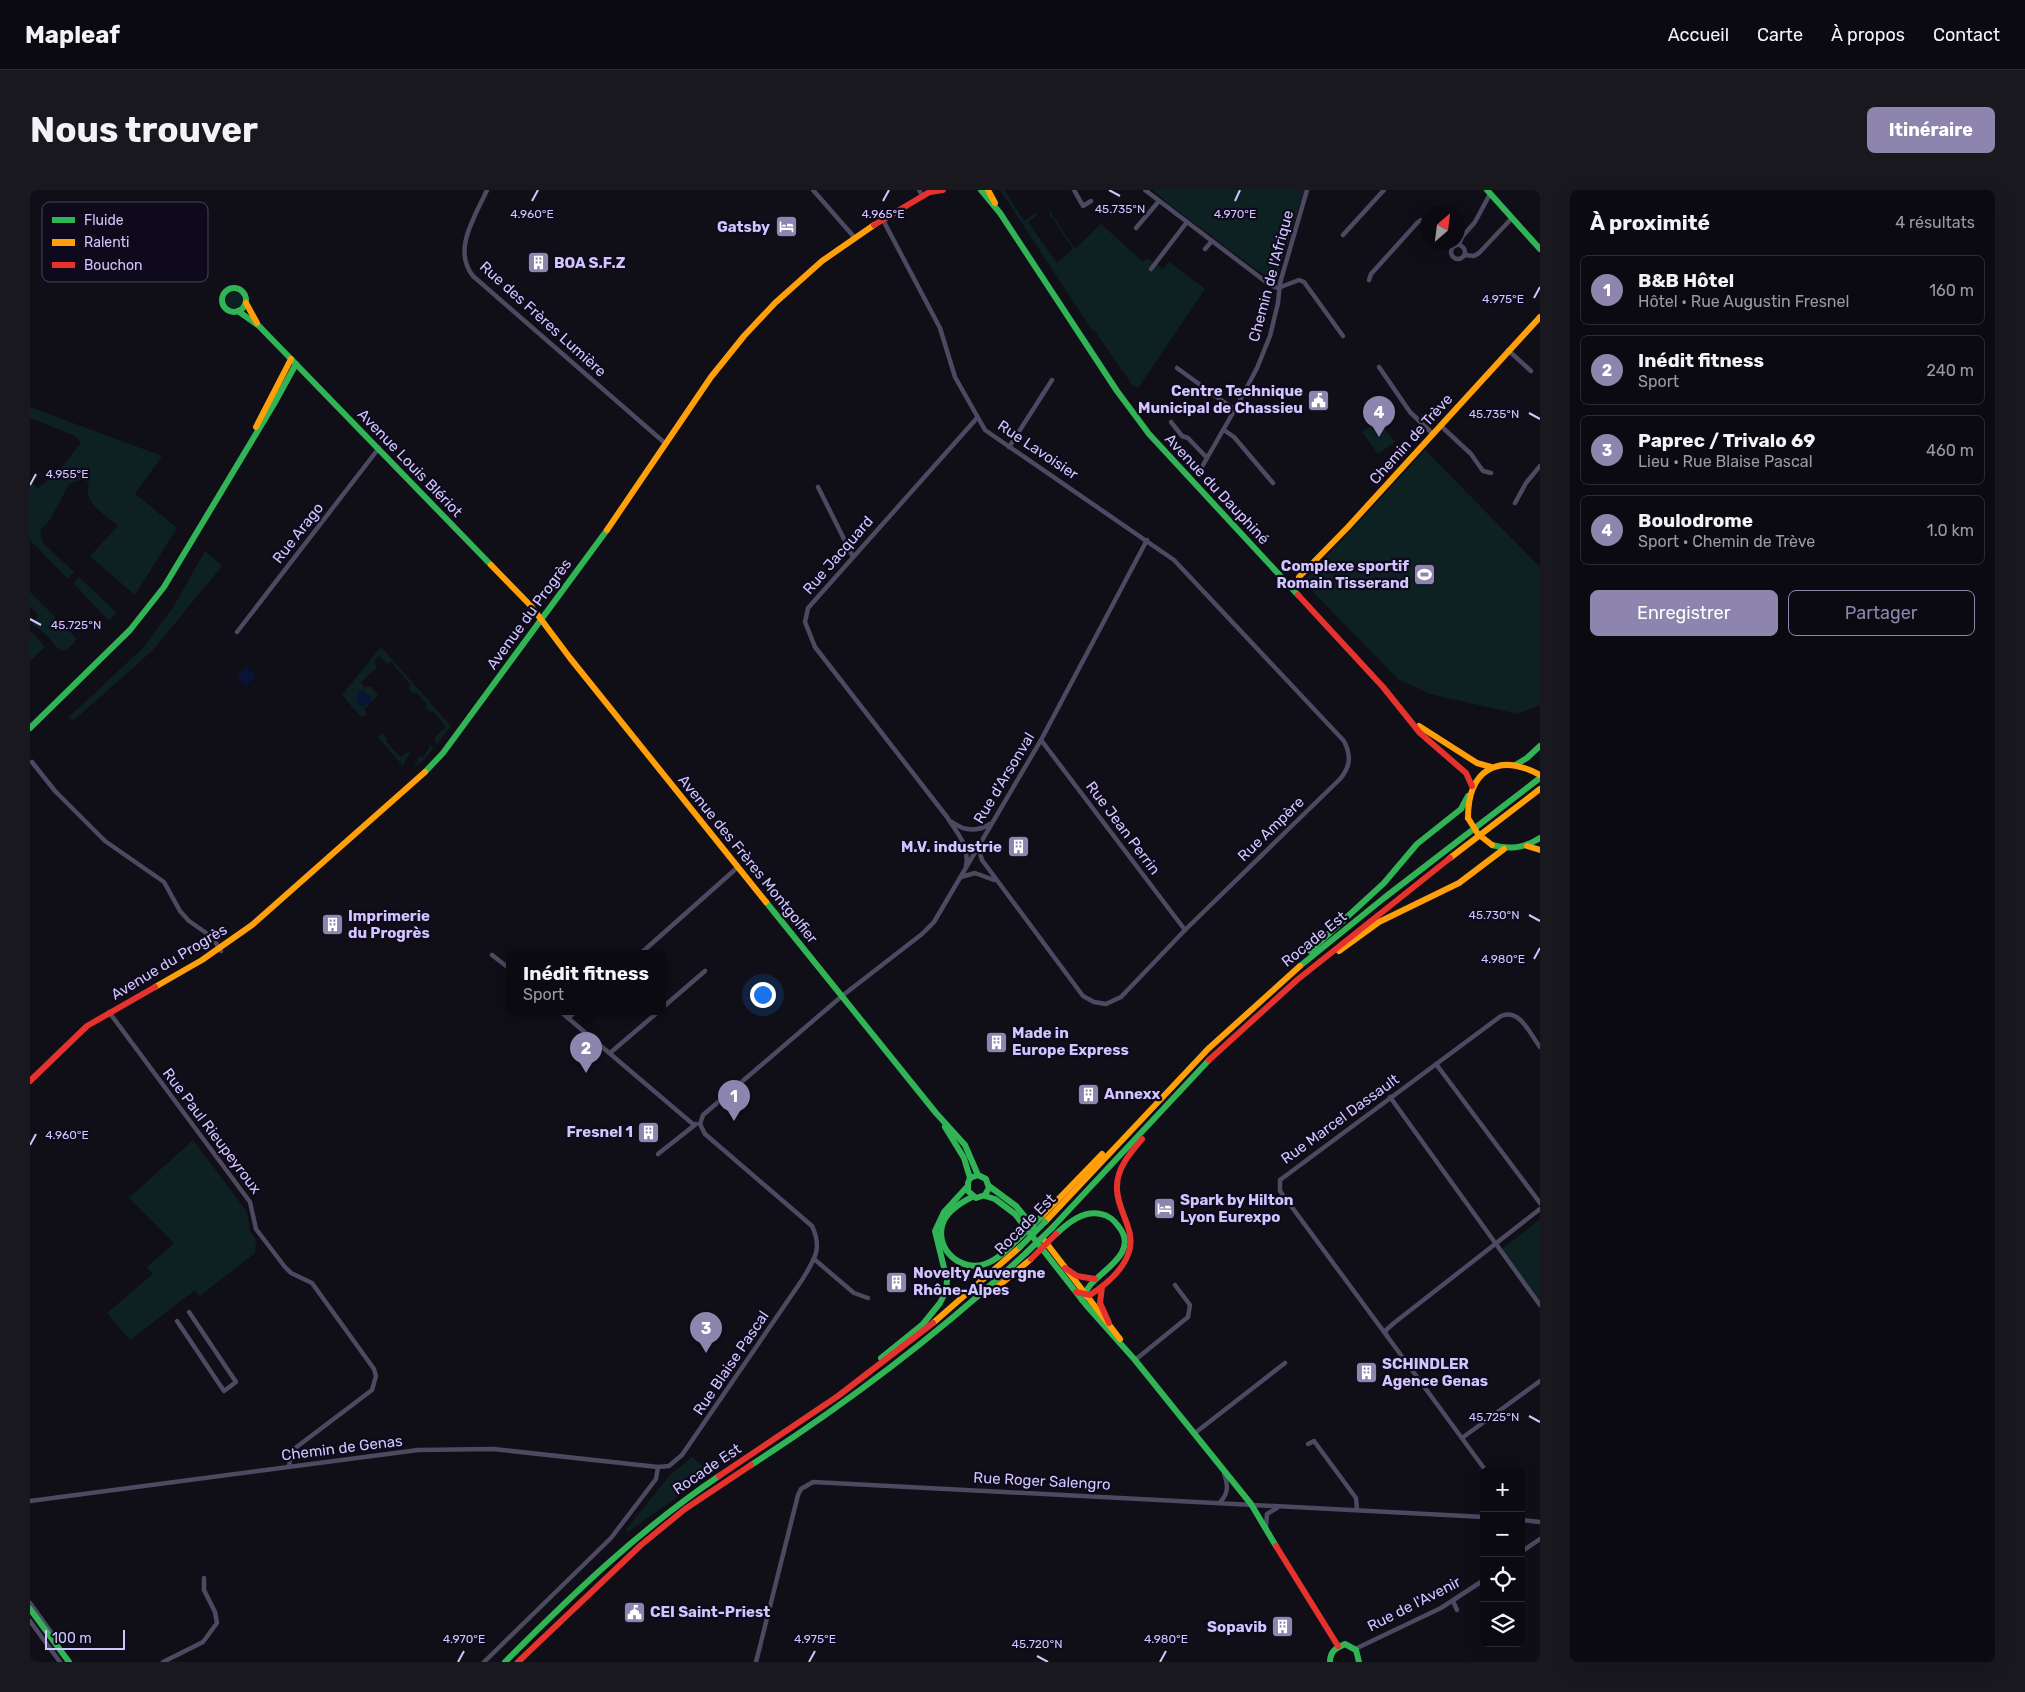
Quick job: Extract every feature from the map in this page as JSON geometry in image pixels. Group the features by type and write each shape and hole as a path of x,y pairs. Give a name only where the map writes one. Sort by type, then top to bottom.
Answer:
{"main road":[{"name":"Avenue du Progrès","path":"30,1081 83,1030 109,1012 220,950 252,925 420,777 443,753 542,620 605,533 711,377 754,324 810,271 855,238 931,191 942,190"},
{"name":"Avenue du Dauphiné","path":"981,190 1000,213"},
{"name":"Avenue du Dauphiné","path":"988,190 1000,213 1117,390 1149,434 1383,687 1420,733 1454,761 1466,774 1472,786"},
{"path":"1488,192 1540,249"},
{"path":"232,288 239,289 244,294 246,302 238,311 228,310 223,305 223,296 226,291 232,288"},
{"name":"Avenue Louis Blériot","path":"246,302 258,326"},
{"name":"Avenue Louis Blériot","path":"238,311 258,326 379,448 529,604 542,620"},
{"name":"Chemin de Trève","path":"1299,577 1337,539 1540,317"},
{"path":"30,728 105,656 150,606 183,558 246,449 293,362"},
{"name":"Avenue des Frères Montgolfier","path":"542,620 570,658 936,1113 965,1145 978,1175 986,1179 989,1186 1016,1206 1065,1268 1083,1297 1251,1504 1338,1646"},
{"name":"Avenue du Dauphiné","path":"1405,714 1422,729 1456,751 1477,763 1492,767"},
{"path":"1517,764 1540,746"},
{"path":"1293,971 1298,961 1384,884 1417,844 1461,809 1472,786 1480,775 1492,767 1504,764 1517,764 1530,768 1540,776"},
{"name":"Rocade Est","path":"505,1662 594,1574 656,1520 690,1495 854,1385 946,1313 1043,1220 1121,1134 1130,1130 1200,1056 1293,971 1540,776"},
{"name":"Rocade Est","path":"518,1662 603,1578 649,1537 687,1508 812,1425 889,1370 1028,1256 1054,1231 1148,1125 1220,1050 1318,962 1540,788"},
{"path":"1468,796 1468,818 1482,839 1492,846 1516,849 1527,846 1540,838"},
{"path":"1527,846 1540,850"},
{"path":"1318,962 1326,961 1379,922 1460,883 1504,849"},
{"name":"Avenue des Frères Montgolfier","path":"936,1113 964,1158 970,1178"},
{"path":"1083,1297 1102,1287 1124,1261 1129,1250 1131,1238 1118,1198 1117,1182 1120,1171 1143,1137 1148,1125"},
{"path":"854,1385 857,1376 927,1319 944,1298 947,1290 947,1280 935,1231 944,1212 966,1188 970,1178 978,1175"},
{"path":"985,1196 989,1186"},
{"path":"966,1188 972,1197"},
{"path":"1018,1244 982,1265 966,1266 952,1259 945,1248 942,1239 942,1224 957,1206 972,1197 985,1196 995,1198 1015,1214 1076,1292 1083,1297"},
{"path":"1054,1231 1085,1214 1099,1212 1112,1218 1123,1231 1125,1244 1120,1259 1095,1279 1083,1297"},
{"path":"1065,1268 1077,1276 1095,1279"},
{"path":"1102,1287 1100,1303 1109,1323"},
{"name":"Avenue des Frères Montgolfier","path":"1083,1297 1109,1323 1135,1360"},
{"path":"30,1610 69,1662"},
{"path":"30,1615 64,1662"},
{"path":"1329,1662 1332,1652 1338,1646 1349,1645 1355,1648 1359,1656 1359,1662"}],"street":[{"name":"Rue des Frères Lumière","path":"487,190 463,251 467,268 473,276 666,444"},
{"path":"813,190 855,238"},
{"path":"919,190 923,196"},
{"path":"1074,190 1083,206 1091,201"},
{"path":"1145,190 1270,285 1278,288 1299,280 1304,282 1343,336"},
{"name":"Chemin de l'Afrique","path":"1199,472 1257,368 1270,336 1278,303 1278,288 1307,190"},
{"path":"1343,236 1384,190"},
{"path":"1465,234 1475,222 1488,192"},
{"path":"1136,228 1159,201"},
{"path":"1452,250 1451,254 1454,258 1460,259 1465,255 1474,256 1512,218"},
{"name":"Rue Lavoisier","path":"883,220 936,321 953,371 986,430 1147,540"},
{"path":"1369,280 1371,274 1420,221"},
{"path":"1151,269 1187,222"},
{"path":"1205,249 1212,241"},
{"path":"1465,250 1465,255"},
{"path":"1508,350 1531,371"},
{"path":"1379,367 1410,412 1434,434"},
{"path":"1177,368 1235,410"},
{"path":"1009,447 1052,380"},
{"name":"Rue Jacquard","path":"965,870 967,859 965,846 947,817 815,647 805,622 808,608 978,418"},
{"path":"1171,422 1182,436 1188,438 1207,458"},
{"path":"1441,426 1471,454 1483,471 1491,473"},
{"path":"1224,430 1234,437 1273,483"},
{"name":"Rue Arago","path":"237,632 379,448"},
{"path":"1515,503 1526,483 1540,466"},
{"path":"818,486 853,557"},
{"name":"Rue d'Arsonval","path":"700,1124 704,1116 842,996 922,934 934,922 1041,740 1147,540"},
{"name":"Rue Ampère","path":"981,842 981,858 1083,996 1094,1002 1106,1004 1121,997 1185,930 1340,779 1349,764 1350,755 1344,741 1182,567 1147,540"},
{"name":"Rue Jean Perrin","path":"1041,740 1185,930"},
{"path":"32,762 54,791 105,840 164,882 180,911 189,921 212,937 220,950"},
{"name":"Rue Jacquard","path":"947,817 959,827 967,830 980,829 991,823"},
{"path":"645,950 738,867"},
{"path":"960,878 975,873 997,882"},
{"path":"492,955 506,966"},
{"path":"666,1005 705,971"},
{"name":"Rue Paul Rieupeyroux","path":"109,1012 250,1202 256,1230 290,1273 312,1283 374,1369 376,1376 372,1390 294,1449 289,1467"},
{"name":"Rue Marcel Dassault","path":"1483,1467 1280,1191 1279,1185 1283,1176 1507,1014 1518,1017 1540,1047"},
{"path":"564,1015 694,1125"},
{"path":"568,1018 572,1015"},
{"path":"610,1053 654,1015"},
{"path":"1436,1064 1540,1203"},
{"path":"1390,1098 1540,1305"},
{"path":"658,1154 694,1125 700,1124 705,1134 812,1226 818,1239 814,1259 854,1293 868,1298"},
{"path":"1387,1336 1388,1328 1540,1209"},
{"name":"Rue Blaise Pascal","path":"658,1468 668,1466 682,1455 802,1280 814,1259"},
{"path":"1135,1360 1188,1317 1191,1309 1190,1305 1174,1285"},
{"path":"176,1320 224,1391 236,1382 189,1312"},
{"path":"1195,1433 1285,1363"},
{"path":"1462,1438 1540,1381"},
{"path":"1308,1444 1314,1441 1356,1498 1357,1510"},
{"name":"Chemin de Genas","path":"30,1501 418,1450 470,1448 658,1468"},
{"path":"1220,1503 1227,1492 1228,1483 1222,1467"},
{"path":"484,1662 611,1538 656,1479 658,1468"},
{"name":"Rue Roger Salengro","path":"756,1662 800,1489 813,1482 1480,1517"},
{"path":"1266,1527 1267,1514 1274,1508 1284,1507"},
{"path":"1525,1520 1540,1522"},
{"path":"1525,1549 1540,1539"},
{"path":"162,1662 203,1642 217,1624 215,1612 204,1590 204,1578"},
{"name":"Rue de l'Avenir","path":"1355,1648 1453,1602 1480,1583"},
{"path":"1453,1602 1457,1610"},
{"path":"30,1603 73,1662"},
{"path":"30,1621 60,1662"}],"green space":[{"path":"1000,190 1004,190 1024,221 1036,213 1037,215 1028,222 1057,263 1073,249 1052,217 1050,218 1050,211 1075,249 1101,224 1143,262 1147,258 1163,269 1169,262 1205,289 1138,388 1133,386 1094,330 1092,330"},
{"path":"1153,190 1304,190 1277,279 1275,281 1270,280 1166,202"},
{"path":"234,292 242,300 234,308 226,300"},
{"path":"30,407 162,456 135,494 177,528 135,595 90,556 118,526 96,508 89,497 89,483 83,479 69,484 50,520 40,530 43,543 74,572 68,579 30,540 30,482 38,488 57,473 81,443 75,436 30,418"},
{"path":"1376,423 1378,425 1381,423 1395,442 1378,454 1362,432"},
{"name":"Complexe sportif Romain Tisserand","path":"1425,450 1540,567 1540,705 1518,714 1430,694 1398,679 1303,582"},
{"path":"205,551 222,566 152,651 73,721 69,717 144,647 174,606"},
{"path":"79,577 117,613 109,621 73,583"},
{"path":"30,592 77,639 66,650 58,649 47,635 32,624 38,615 30,606"},
{"path":"32,632 45,647 30,661 30,633"},
{"path":"381,647 451,726 436,745 435,737 446,727 433,711 430,713 425,707 427,704 416,692 414,694 408,688 411,685 391,662 388,664 379,656 374,661 377,668 361,682 364,687 371,687 378,695 364,709 367,713 364,717 360,716 342,695"},
{"path":"383,734 388,740 386,741 400,757 411,750 403,766 378,737"},
{"path":"431,744 432,748 436,745 422,762 414,767 418,763 419,756 423,758"},
{"path":"193,1140 247,1212 250,1231 256,1240 255,1253 200,1296 195,1290 130,1340 107,1313 153,1274 147,1267 174,1243 129,1198"},
{"path":"1540,1219 1540,1301 1502,1249"},
{"path":"692,1457 711,1473 628,1532 625,1531 669,1476"}],"water":[{"path":"247,666 256,677 246,686 236,675"},
{"path":"363,689 372,698 370,703 362,706 358,704 357,700 359,693"}],"traffic: fast":[{"path":"981,190 1000,213 1117,391 1149,434 1298,595"},
{"path":"1487,190 1540,249"},
{"path":"234,288 239,289 245,295 246,300 245,305 239,311 234,312 229,311 223,305 222,300 223,295 229,289 234,288"},
{"path":"238,311 259,326 491,565"},
{"path":"30,728 130,630 164,587 296,364"},
{"path":"425,772 443,753 607,530"},
{"path":"1517,764 1540,746"},
{"path":"1300,966 1384,898 1540,778"},
{"path":"1310,951 1384,883 1417,844 1461,809 1468,796"},
{"path":"1492,845 1517,847 1540,838"},
{"path":"766,902 936,1113 965,1145 978,1175"},
{"path":"1052,1228 1209,1060"},
{"path":"945,1127 964,1158 970,1178 968,1191 976,1198 985,1195 989,1188 986,1179 978,1175 970,1178"},
{"path":"989,1186 1016,1206 1034,1228"},
{"path":"881,1358 923,1324 940,1303 946,1291 947,1280 935,1231 944,1212 966,1188"},
{"path":"985,1196 995,1199 1015,1214 1086,1305 1135,1360 1251,1504 1276,1546"},
{"path":"972,1197 958,1205 946,1216 941,1235 947,1251 960,1262 976,1266 985,1264 998,1257 1016,1241"},
{"path":"1056,1234 1076,1218 1094,1213 1111,1219 1124,1236 1125,1244 1118,1258 1090,1285 1082,1300"},
{"path":"1016,1241 1041,1217"},
{"path":"1020,1247 1045,1222"},
{"path":"1026,1253 1052,1228"},
{"path":"751,1465 859,1391 893,1365 961,1311 1026,1253"},
{"path":"505,1662 556,1612 634,1541 661,1518 719,1476"},
{"path":"30,1609 69,1662"},
{"path":"1330,1662 1334,1650 1345,1644 1356,1650 1359,1662"}],"traffic: slow":[{"path":"988,190 995,203"},
{"path":"607,530 711,377 744,336 775,303 822,261 874,225"},
{"path":"246,303 257,323"},
{"path":"1299,577 1348,527 1540,317"},
{"path":"256,427 291,359"},
{"path":"491,565 531,606 570,658 766,902"},
{"path":"1419,726 1477,763 1491,767"},
{"path":"1468,818 1469,801 1473,788 1480,777 1488,770 1499,766 1511,765 1525,768 1540,775"},
{"path":"155,987 202,960 252,925 425,772"},
{"path":"1450,858 1540,789"},
{"path":"1468,818 1478,834 1492,845"},
{"path":"1527,846 1540,850"},
{"path":"1339,951 1379,922 1459,883 1504,849"},
{"path":"1045,1222 1208,1049 1300,966"},
{"path":"1041,1217 1102,1154"},
{"path":"1044,1240 1120,1339"},
{"path":"933,1323 1020,1247"},
{"path":"996,1288 1031,1259"}],"traffic: jam":[{"path":"874,225 933,190"},
{"path":"930,192 943,190"},
{"path":"1298,595 1383,687 1420,733 1466,773 1472,786"},
{"path":"1209,1060 1297,980 1450,858"},
{"path":"30,1081 87,1026 155,987"},
{"path":"1076,1292 1090,1295 1099,1289 1115,1275 1127,1257 1130,1248 1130,1238 1118,1196 1118,1179 1125,1161 1142,1139"},
{"path":"1031,1259 1056,1234"},
{"path":"1065,1268 1077,1276 1095,1279"},
{"path":"1102,1287 1100,1303 1109,1323"},
{"path":"719,1476 838,1396 933,1323"},
{"path":"518,1662 641,1545 685,1509 751,1465"},
{"path":"1276,1546 1338,1646"}],"place":[{"name":"Gatsby","path":"786,227"},
{"name":"BOA S.F.Z","path":"538,263"},
{"name":"Centre Technique Municipal de Chassieu","path":"1319,400"},
{"name":"Boulodrome","path":"1379,437"},
{"name":"Complexe sportif Romain Tisserand","path":"1425,575"},
{"name":"M.V. industrie","path":"1018,847"},
{"name":"Imprimerie du Progrès","path":"332,925"},
{"name":"Made in Europe Express","path":"996,1042"},
{"name":"Inédit fitness","path":"586,1073"},
{"name":"Annexx","path":"1088,1094"},
{"name":"B&B Hôtel","path":"734,1121"},
{"name":"Fresnel 1","path":"649,1132"},
{"name":"Spark by Hilton Lyon Eurexpo","path":"1164,1209"},
{"name":"Novelty Auvergne Rhône-Alpes","path":"897,1282"},
{"name":"Paprec / Trivalo 69","path":"706,1353"},
{"name":"SCHINDLER Agence Genas","path":"1366,1373"},
{"name":"CEI Saint-Priest","path":"634,1612"},
{"name":"Sopavib","path":"1283,1627"}]}
